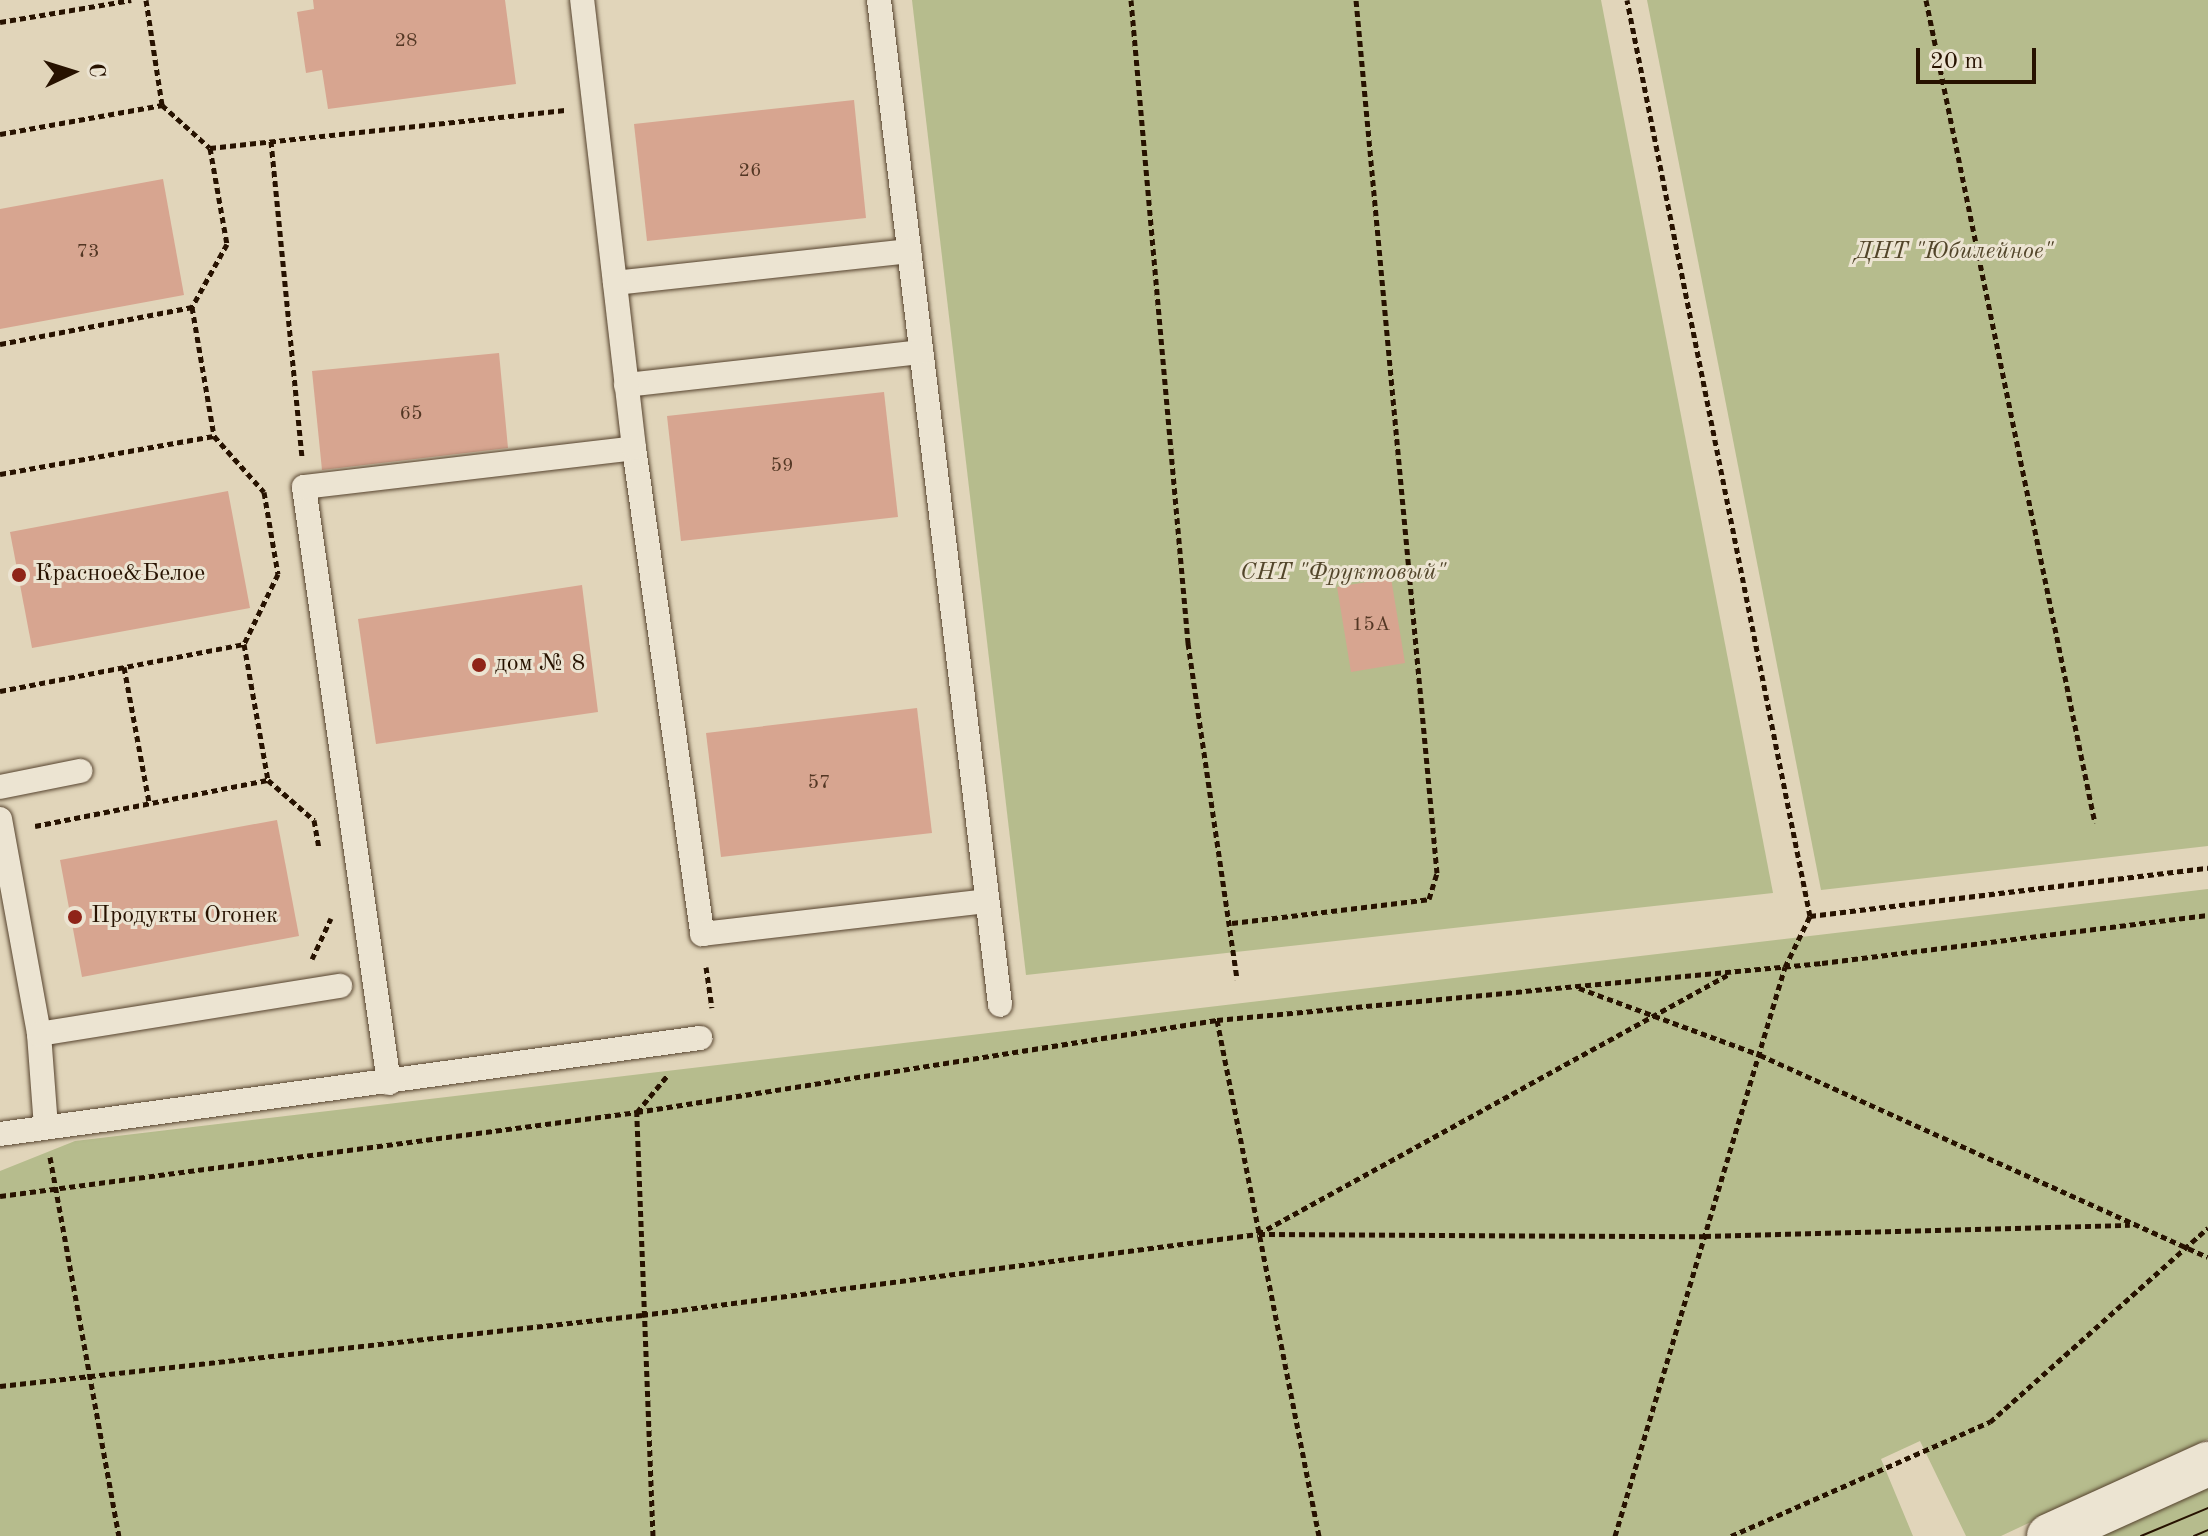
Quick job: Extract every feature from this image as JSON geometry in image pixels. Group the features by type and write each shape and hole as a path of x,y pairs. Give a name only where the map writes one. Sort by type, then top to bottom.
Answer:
{"street":[{"path":"2049,1536 2208,1464"}],"lane":[{"path":"582,0 634,448 702,934 987,901"},
{"path":"879,0 1000,1005"},
{"path":"615,283 909,251"},
{"path":"626,385 921,352"},
{"path":"389,1083 304,487 634,448"},
{"path":"0,787 80,771"},
{"path":"1,826 39,1034 47,1136"},
{"path":"39,1034 340,986"},
{"path":"0,1134 47,1136 707,1030"}],"path":[{"path":"0,22 131,0"},
{"path":"146,0 162,105 210,148 227,244 192,307 214,436 264,492 278,574 244,644 268,780 314,820 322,861"},
{"path":"1131,0 1188,643 1232,923 1237,979"},
{"path":"1232,923 1429,899 1437,873 1356,0"},
{"path":"1615,1536 1785,967 1810,916 1627,0"},
{"path":"1926,0 2095,823"},
{"path":"0,134 162,105"},
{"path":"210,148 594,107"},
{"path":"271,141 304,487"},
{"path":"0,344 192,307"},
{"path":"0,474 214,436"},
{"path":"0,691 244,644"},
{"path":"124,667 149,802"},
{"path":"1,826 268,780"},
{"path":"1810,916 2208,868"},
{"path":"297,993 332,917 329,903"},
{"path":"0,1196 637,1112 1217,1020 1785,967 2208,915"},
{"path":"653,1536 642,1315 637,1112 707,1030 702,934"},
{"path":"1258,1234 1734,972"},
{"path":"1574,986 1658,1013 1760,1055 2183,1250 2208,1257"},
{"path":"1217,1020 1319,1536"},
{"path":"47,1136 119,1536"},
{"path":"0,1386 642,1315 1258,1234 1705,1236 2130,1225"},
{"path":"1731,1536 1990,1422 2208,1228"}],"green space":[{"name":"СНТ \"Фруктовый\"","path":"912,0 1601,0 1773,893 1026,975"},
{"name":"ДНТ \"Юбилейное\"","path":"1647,0 2208,0 2208,846 1821,890"},
{"path":"2208,889 2208,1439 2001,1536 1966,1536 1920,1441 1881,1459 1913,1536 0,1536 0,1171 75,1141"},
{"path":"2208,1484 2208,1536 2092,1536"}],"building":[{"path":"313,0 505,0 516,84 328,109 322,70 306,73 297,12 314,9"},
{"path":"854,100 866,218 647,241 634,124"},
{"path":"163,179 184,295 0,329 0,209"},
{"path":"499,353 508,448 322,470 312,371"},
{"path":"884,392 898,517 681,541 667,416"},
{"path":"228,491 250,608 32,648 10,532"},
{"path":"1391,578 1405,663 1351,672 1337,587"},
{"name":"дом № 8","path":"582,585 598,712 376,744 358,619"},
{"path":"917,708 932,833 721,857 706,733"},
{"path":"277,820 299,936 82,977 60,860"}],"tram line":[{"path":"2141,1536 2208,1508"},
{"path":"2194,1536 2208,1530"}],"place":[{"name":"Красное&Белое","path":"19,575"},
{"name":"дом № 8","path":"479,665"},
{"name":"Продукты Огонек","path":"75,917"}]}
